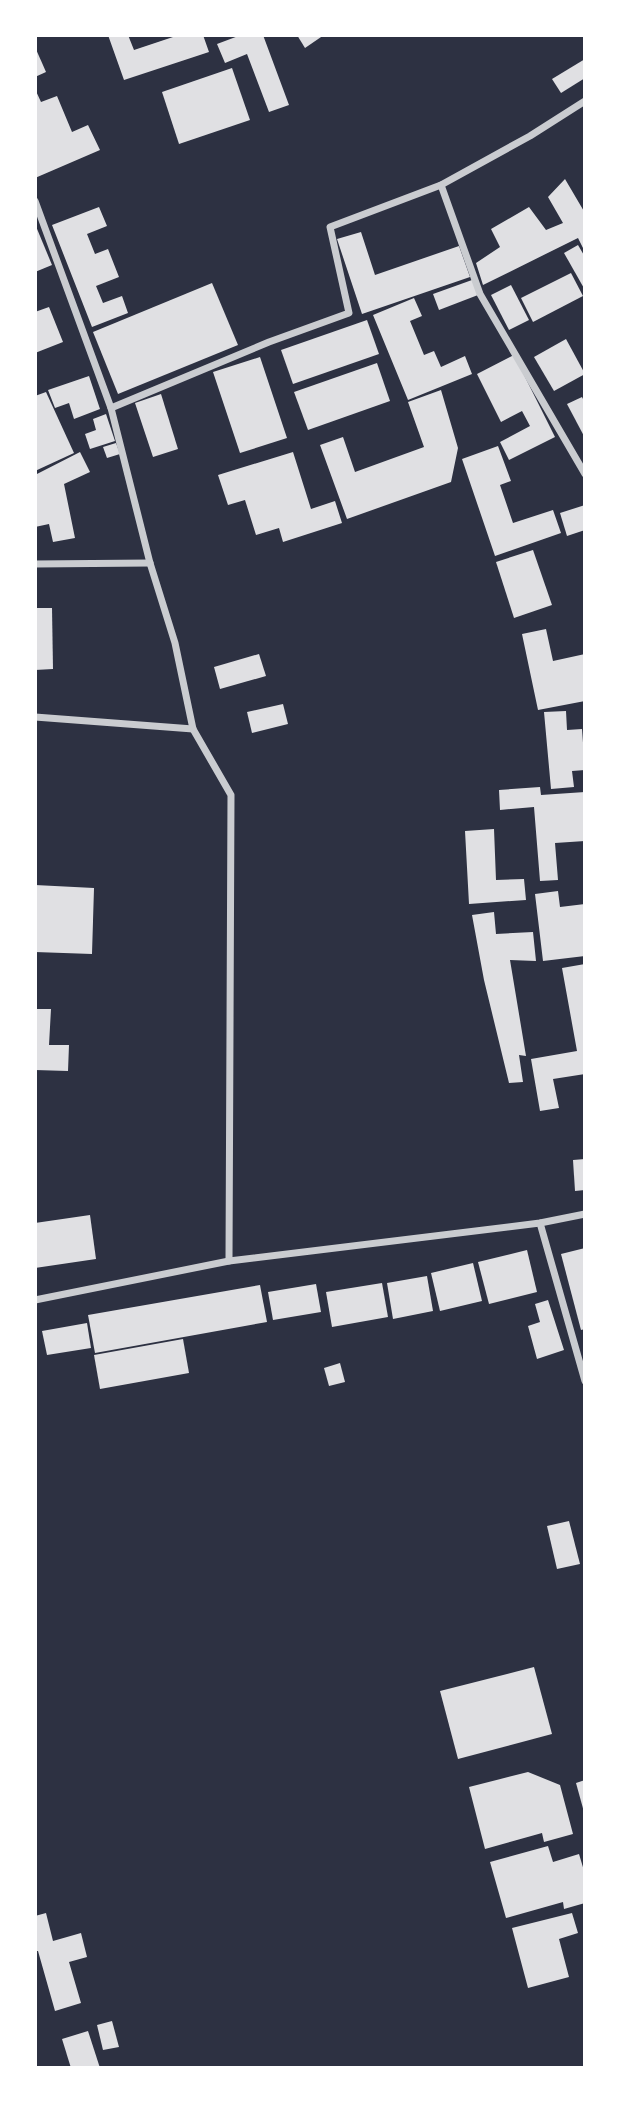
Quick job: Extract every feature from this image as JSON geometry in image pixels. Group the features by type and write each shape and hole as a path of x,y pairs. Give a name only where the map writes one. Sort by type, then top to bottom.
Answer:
{"street":[{"path":"111,408 269,342 349,313 330,227 440,185 530,136 585,101"},
{"path":"440,185 481,294 585,474"},
{"path":"35,201 111,408 150,563 175,643 193,729 231,795 229,1261"},
{"path":"35,564 150,563"},
{"path":"35,717 193,729"},
{"path":"35,1300 229,1261 540,1223 585,1214"},
{"path":"540,1223 585,1381"}],"building":[{"path":"108,35 128,35 134,50 179,35 203,35 209,52 124,80"},
{"path":"241,35 263,35 289,105 269,112 247,54 225,63 217,44"},
{"path":"297,35 324,35 305,48"},
{"path":"35,47 46,72 35,77"},
{"path":"585,59 585,78 561,93 552,79"},
{"path":"232,68 250,120 179,144 162,92"},
{"path":"35,89 41,102 57,96 72,132 88,125 100,150 35,178"},
{"path":"565,179 585,213 585,252 578,238 483,285 476,263 500,247 491,229 529,207 546,230 563,223 548,197"},
{"path":"99,207 107,226 87,234 95,254 108,249 119,277 96,286 103,303 122,296 128,313 92,327 52,225"},
{"path":"35,224 52,265 35,272"},
{"path":"361,232 375,275 459,246 470,277 362,314 337,239"},
{"path":"578,245 585,257 585,290 564,253"},
{"path":"571,273 583,296 533,322 521,298"},
{"path":"472,280 478,295 439,310 433,294"},
{"path":"212,283 238,345 118,394 93,332"},
{"path":"511,285 529,320 509,330 491,295"},
{"path":"414,298 422,316 410,321 424,355 434,351 441,367 465,356 472,374 408,400 373,315"},
{"path":"49,307 63,342 35,353 35,312"},
{"path":"367,320 379,354 293,384 281,350"},
{"path":"566,339 585,374 554,391 534,357"},
{"path":"514,355 555,437 509,460 500,442 530,426 522,411 501,422 477,374"},
{"path":"260,357 287,438 240,453 213,372"},
{"path":"377,363 390,401 308,430 294,392"},
{"path":"89,376 100,409 74,419 69,403 55,408 48,390"},
{"path":"441,390 458,448 451,482 347,519 320,445 343,437 355,472 424,447 408,402"},
{"path":"46,392 74,453 35,471 35,396"},
{"path":"161,394 178,449 153,457 135,403"},
{"path":"582,397 585,403 585,438 567,404"},
{"path":"106,414 115,441 90,449 85,434 96,430 93,419"},
{"path":"116,443 120,454 107,458 103,447"},
{"path":"498,446 511,481 500,485 513,523 553,510 561,533 495,556 462,459"},
{"path":"80,452 90,472 64,484 75,538 53,542 49,524 35,527 35,475"},
{"path":"293,452 311,509 335,501 342,523 283,542 279,528 256,535 245,500 228,505 218,475"},
{"path":"585,505 585,530 567,536 560,513"},
{"path":"533,550 552,605 514,618 496,562"},
{"path":"35,608 52,608 53,669 35,670"},
{"path":"546,629 553,661 585,654 585,701 538,710 522,634"},
{"path":"259,654 266,676 220,689 214,667"},
{"path":"283,704 288,724 252,733 247,712"},
{"path":"566,711 567,730 582,729 585,770 572,771 574,787 551,789 544,712"},
{"path":"540,787 541,795 585,792 585,841 555,843 558,880 540,881 534,807 500,810 499,790"},
{"path":"494,829 496,880 524,879 526,900 469,904 465,831"},
{"path":"35,885 94,888 92,954 35,952"},
{"path":"558,891 560,907 585,904 585,956 543,961 535,894"},
{"path":"494,912 496,934 533,932 536,961 510,960 526,1056 519,1055 523,1082 509,1083 484,980 472,915"},
{"path":"585,964 585,1074 553,1079 559,1108 540,1111 531,1059 577,1051 562,968"},
{"path":"35,1009 51,1009 49,1045 69,1045 68,1071 35,1070"},
{"path":"585,1159 585,1190 575,1191 573,1160"},
{"path":"90,1215 96,1259 35,1268 35,1223"},
{"path":"585,1248 585,1329 581,1330 561,1254"},
{"path":"527,1250 537,1292 489,1304 478,1262"},
{"path":"473,1263 482,1301 440,1311 431,1273"},
{"path":"427,1276 433,1311 393,1319 387,1283"},
{"path":"382,1283 388,1317 332,1327 326,1292"},
{"path":"316,1284 321,1312 273,1320 268,1292"},
{"path":"260,1285 267,1322 95,1353 88,1315"},
{"path":"548,1300 564,1350 537,1359 528,1326 540,1322 535,1304"},
{"path":"87,1323 91,1348 47,1355 42,1331"},
{"path":"183,1339 189,1373 100,1389 94,1355"},
{"path":"340,1363 345,1382 329,1386 324,1368"},
{"path":"569,1521 580,1564 557,1569 547,1526"},
{"path":"534,1667 552,1734 458,1759 440,1691"},
{"path":"528,1772 560,1785 573,1834 544,1842 542,1833 485,1849 469,1787"},
{"path":"585,1780 585,1812 584,1812 576,1783"},
{"path":"548,1846 553,1862 579,1854 585,1874 585,1903 564,1909 563,1902 506,1918 490,1862"},
{"path":"46,1913 53,1941 81,1933 87,1957 69,1962 81,2003 55,2011 38,1951 35,1951 35,1916"},
{"path":"572,1913 578,1933 559,1939 569,1977 528,1988 512,1928"},
{"path":"112,2021 119,2047 103,2050 97,2025"},
{"path":"88,2031 100,2068 71,2068 62,2039"}]}
